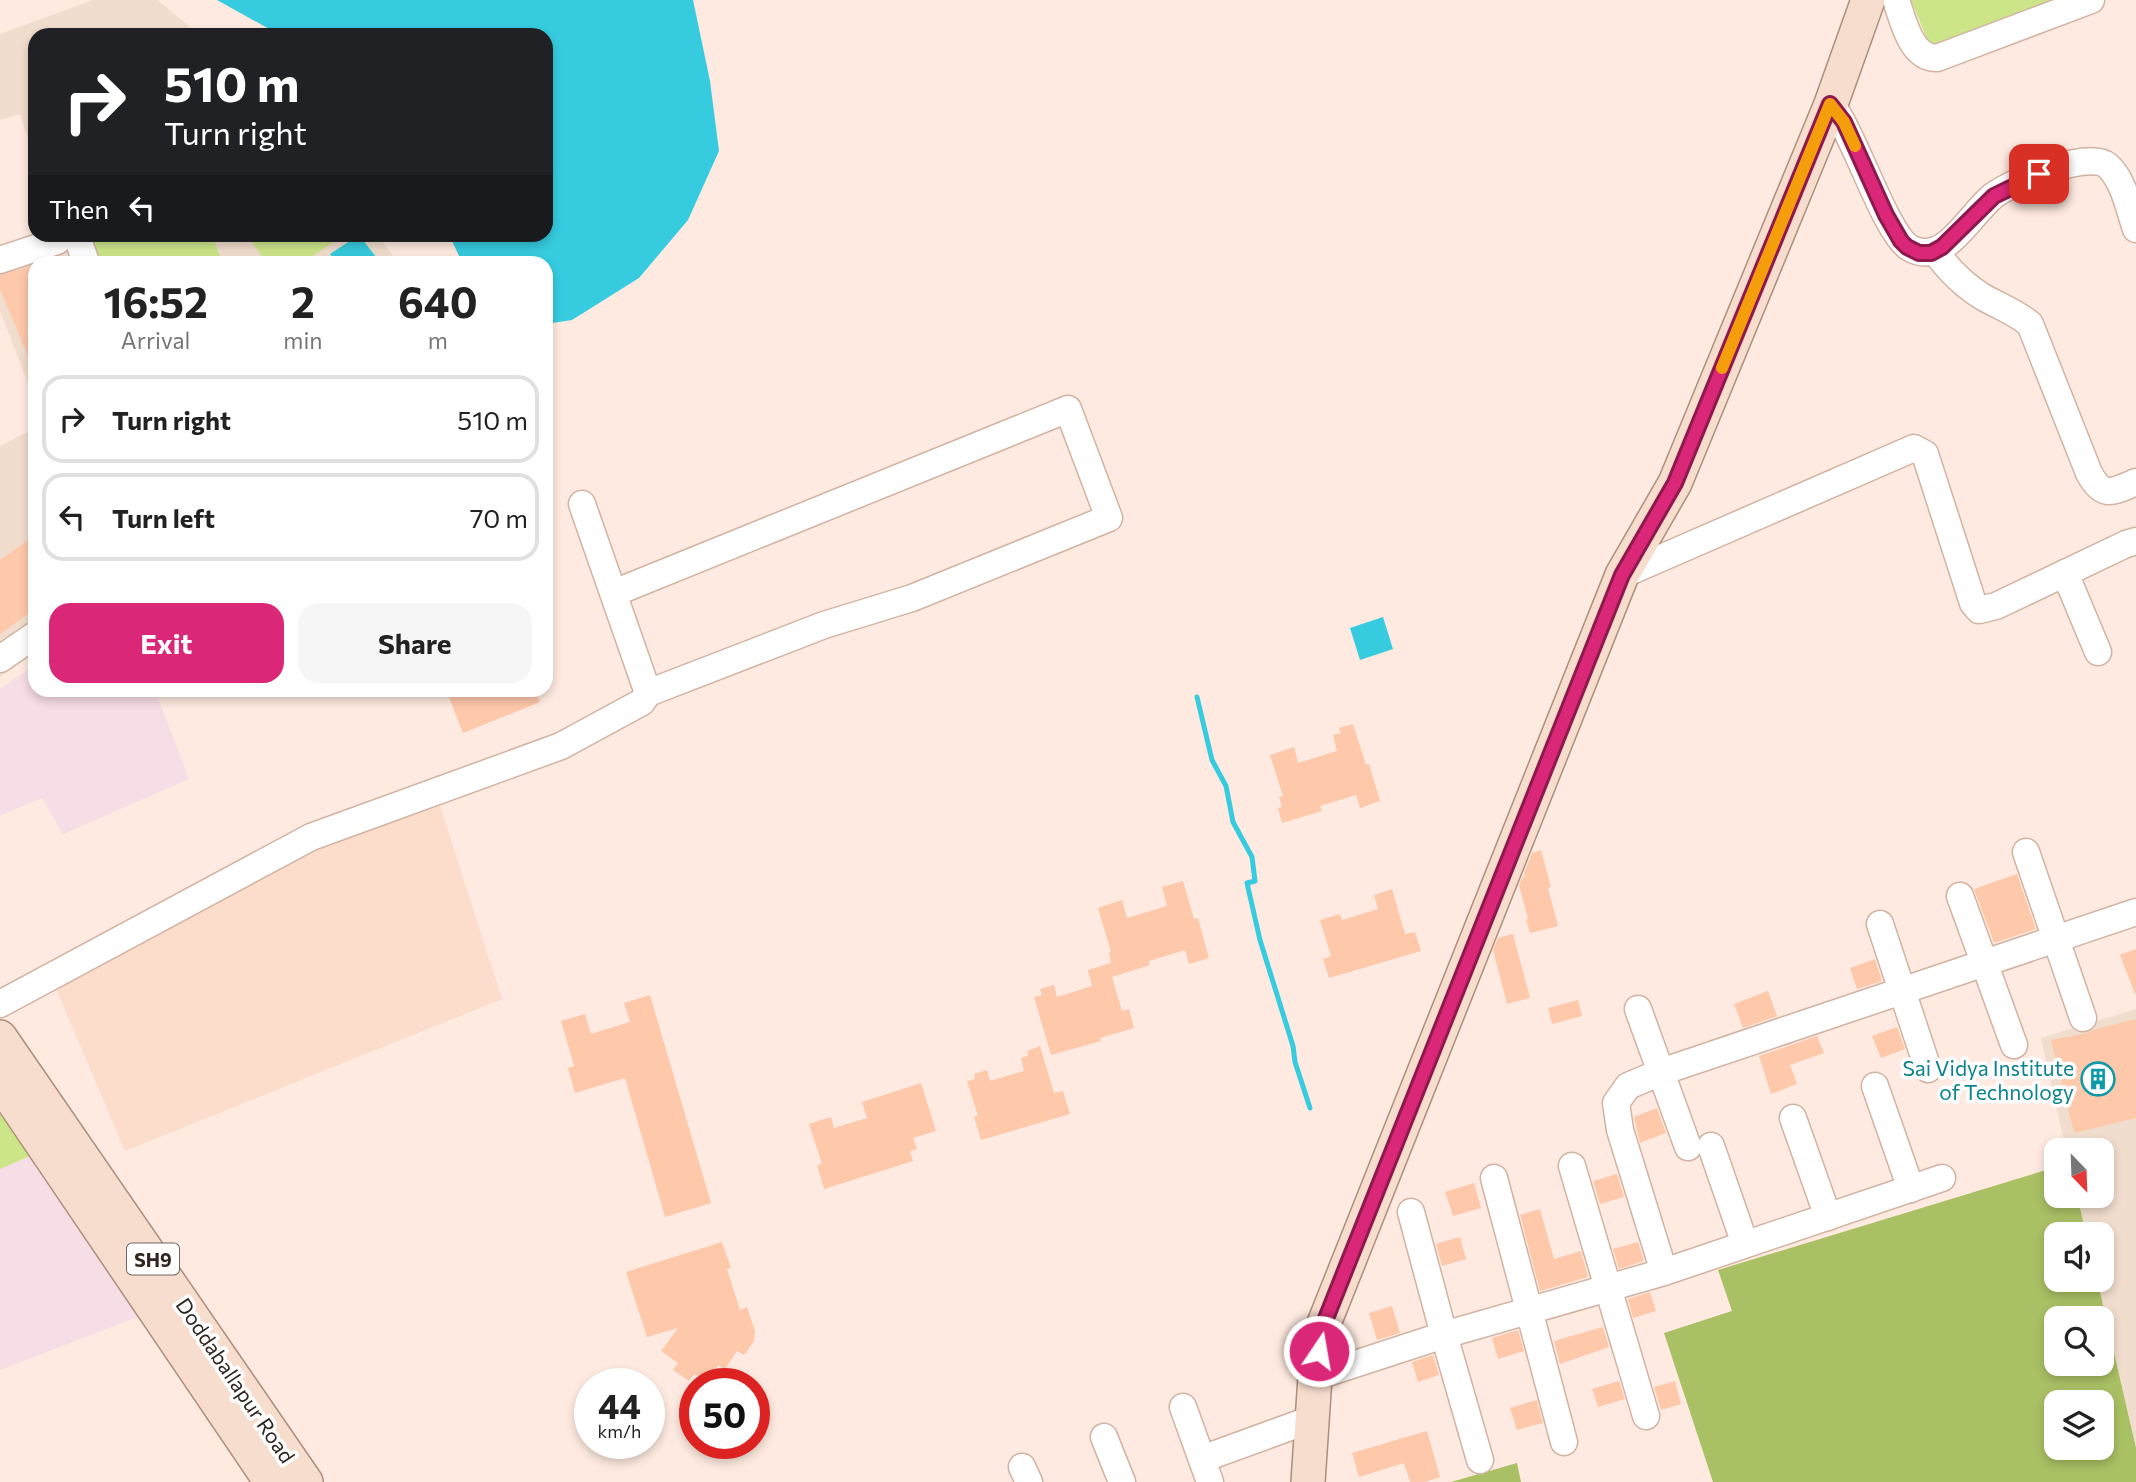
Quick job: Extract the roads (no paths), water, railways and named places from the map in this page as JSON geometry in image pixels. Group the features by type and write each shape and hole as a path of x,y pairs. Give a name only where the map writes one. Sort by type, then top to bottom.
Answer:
{"main road":[{"path":"1308,1482 1315,1377 1323,1326 1622,575 1675,483 1830,104 1868,0"},
{"name":"Doddaballapur Road","path":"0,1037 33,1108 271,1482"},
{"name":"Doddaballapur Road","path":"0,1082 33,1108 306,1482"}],"street":[{"path":"1896,0 1912,41 1919,52 1930,59 1969,47 2091,0"},
{"path":"1830,104 1844,122 1886,215 1901,241 1919,253 1931,253 1954,237 1994,196 2039,174 2084,161 2097,161 2106,165 2118,179 2136,229"},
{"path":"0,260 55,242"},
{"path":"70,242 81,256"},
{"path":"1935,251 1943,262 1982,296 2020,315 2030,324 2096,487 2112,491 2136,482"},
{"path":"0,1004 311,837 561,747 642,702 648,693 824,625 912,598 1109,518 1068,410 614,593"},
{"path":"1622,575 1914,448 1924,454 1973,603 1979,610 1996,606 2136,541"},
{"path":"582,504 648,693"},
{"path":"2065,573 2098,652"},
{"path":"0,659 28,640"},
{"path":"2026,852 2083,1018"},
{"path":"1960,896 2014,1045"},
{"path":"1664,1272 1620,1130 1616,1103 1628,1086 1661,1072 2136,912"},
{"path":"1880,924 1928,1069"},
{"path":"1638,1009 1661,1072 1700,1146 1745,1244"},
{"path":"1875,1086 1912,1189"},
{"path":"1793,1118 1828,1217"},
{"path":"1573,1166 1646,1416"},
{"path":"1494,1178 1564,1442"},
{"path":"1315,1377 1444,1335 1664,1272 1942,1178"},
{"path":"1411,1212 1480,1460"},
{"path":"1183,1407 1206,1471 1312,1419"},
{"path":"1104,1437 1122,1482"}],"water":[{"path":"217,0 693,0 710,81 719,151 688,220 639,278 572,320 553,323 553,256 459,256 452,242 553,242 553,28 267,28"},
{"path":"348,242 364,242 375,256 332,256 330,254"},
{"path":"1383,617 1393,649 1360,660 1350,628"}],"waterway":[{"path":"1197,697 1212,760 1226,786 1233,822 1252,857 1255,881 1247,883 1260,940 1310,1108"}],"place":[{"name":"Sai Vidya Institute of Technology","path":"2098,1079"}]}
